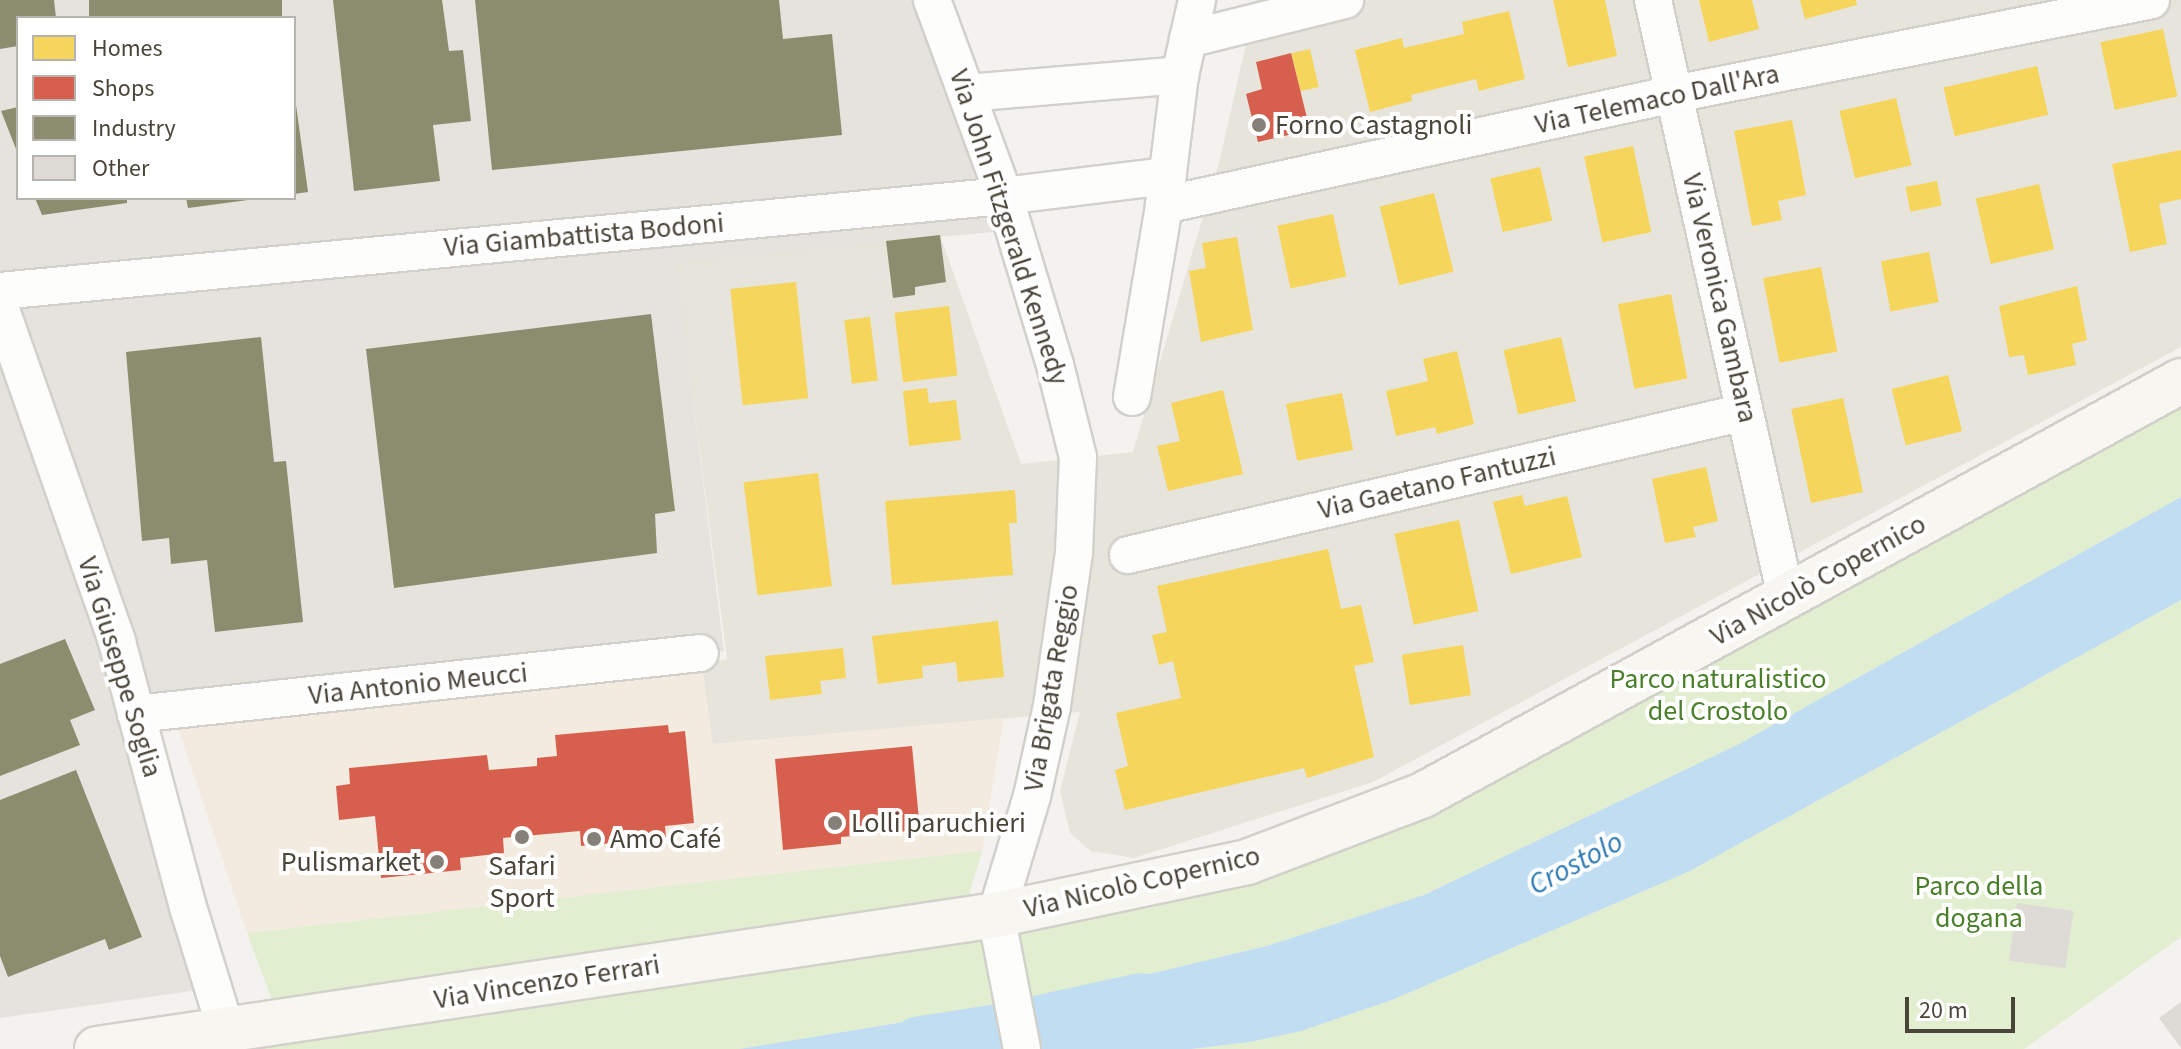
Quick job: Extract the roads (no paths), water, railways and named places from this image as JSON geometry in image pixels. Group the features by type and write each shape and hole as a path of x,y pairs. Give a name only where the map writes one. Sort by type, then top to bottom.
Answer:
{"street":[{"name":"Via John Fitzgerald Kennedy","path":"932,0 1004,196 1055,365 1078,457"},
{"path":"1132,397 1166,190 1180,75 1197,0"},
{"path":"1188,39 1345,0"},
{"name":"Via Veronica Gambara","path":"1653,0 1786,597"},
{"name":"Via Telemaco Dall'Ara","path":"1166,190 2151,0"},
{"path":"967,93 1180,75"},
{"name":"Via Giambattista Bodoni","path":"0,291 1004,196 1166,190"},
{"name":"Via Giuseppe Soglia","path":"0,307 117,642 188,907 226,1030"},
{"name":"Via Nicolò Copernico","path":"1001,934 1247,862 1423,795 2181,381"},
{"name":"Via Gaetano Fantuzzi","path":"1128,555 1745,412"},
{"name":"Via Brigata Reggio","path":"1001,934 1052,706 1074,553 1078,457"},
{"name":"Via Antonio Meucci","path":"136,714 700,653"},
{"path":"1001,934 1022,1049"},
{"name":"Via Vincenzo Ferrari","path":"97,1049 226,1030 1001,934"}],"water":[{"path":"2181,497 2181,600 1690,871 1392,1000 1301,1031 1250,1042 1191,1049 1057,1049 1048,998 1267,946 1424,895 1739,744"},
{"path":"989,1008 995,1049 739,1049"}],"waterway":[{"name":"Crostolo","path":"921,1049 1005,1036 1141,1006"}],"place":[{"name":"Forno Castagnoli","path":"1259,125"},
{"name":"Lolli paruchieri","path":"835,823"},
{"name":"Safari Sport","path":"522,837"},
{"name":"Amo Café","path":"594,839"},
{"name":"Pulismarket","path":"437,862"}],"park label":[{"name":"Parco naturalistico del Crostolo","path":"1718,695"},
{"name":"Parco della dogana","path":"1979,902"}]}
